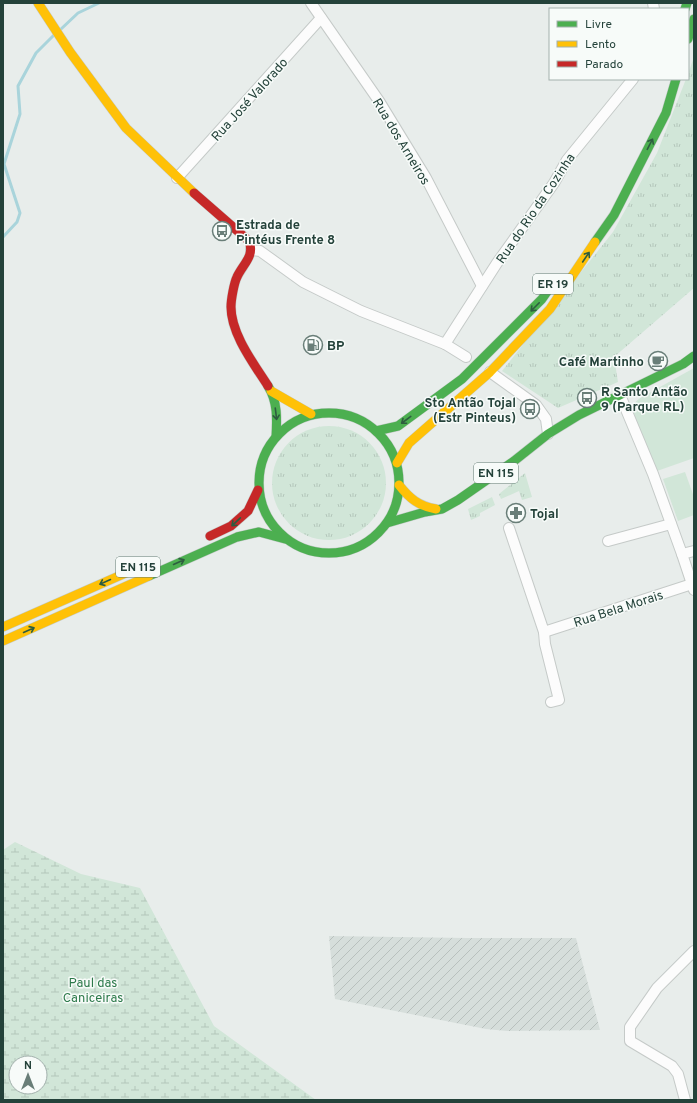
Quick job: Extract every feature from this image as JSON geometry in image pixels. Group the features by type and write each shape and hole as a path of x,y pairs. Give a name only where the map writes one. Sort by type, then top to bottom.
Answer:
{"main road":[{"path":"38,3 70,52 126,128 177,178 245,237 250,244 250,255 236,278 231,307 234,323 242,346 271,391 277,412 276,437"},
{"path":"689,36 694,19"},
{"name":"ER 19","path":"397,463 409,443 490,372 550,309 614,215 666,113 676,80"},
{"name":"ER 19","path":"376,431 398,426 462,379 542,299 560,273"},
{"name":"EN 115","path":"387,523 425,512 442,509 465,496 548,434 585,412 684,364 694,356"},
{"path":"271,391 311,414"},
{"path":"332,413 356,418 376,431 389,446 397,463 399,485 395,506 387,523 369,541 349,551 327,554 305,550 286,539 272,526 263,509 258,490 260,466 270,444 286,427 311,414 332,413"},
{"path":"399,485 410,498 423,507 442,509"},
{"path":"203,539 231,526 248,510 258,490"},
{"name":"EN 115","path":"3,641 237,537 259,532 286,539"},
{"name":"EN 115","path":"3,627 138,567"}],"street":[{"name":"Rua dos Arneiros","path":"310,3 379,101 426,178 482,286"},
{"name":"Rua José Valorado","path":"177,178 321,18"},
{"name":"Rua do Rio da Cozinha","path":"445,344 482,286 554,183 567,160 632,80"},
{"path":"251,250 260,251 303,282 361,311 445,344 466,357"},
{"path":"490,372 536,405 546,419 548,434"},
{"path":"620,395 653,474 693,587"},
{"path":"608,541 671,524"},
{"path":"509,528 544,632 545,644 559,700 551,702"},
{"path":"682,554 694,551"},
{"name":"Rua Bela Morais","path":"544,632 693,587"},
{"path":"685,1100 678,1074 672,1066 630,1040 630,1027 657,988 694,951"}],"shaded area":[{"path":"329,936 576,938 600,1030 507,1031 486,1029 335,999"}],"green space":[{"path":"694,57 694,288 614,357 618,382 558,408 502,371 613,232 657,153 686,80 689,80 689,71"},
{"path":"694,368 694,458 657,471 633,412 634,405 640,398"},
{"path":"329,426 351,431 369,443 381,461 386,483 381,505 369,523 351,535 329,540 307,535 289,523 277,505 272,483 277,461 289,443 307,431"},
{"path":"685,472 694,497 694,515 678,521 663,479"},
{"path":"525,473 532,497 522,500 519,491 501,499 499,494"},
{"path":"492,497 495,505 480,513 480,516 471,520 468,509"},
{"name":"Paul das Caniceiras","path":"15,842 81,874 140,888 214,1026 316,1100 3,1100 3,850"}],"waterway":[{"path":"60,30 78,13 99,3"},
{"path":"3,237 17,222 20,213 4,164 20,114 18,86 36,53 54,35"}],"traffic: fast":[{"path":"685,8 687,3"},
{"path":"689,36 694,19"},
{"path":"595,242 614,215 666,113 676,80"},
{"path":"376,431 398,426 462,379 542,299 556,279"},
{"path":"387,523 425,512 442,509 458,500 514,461 548,434 579,415 683,364 694,356"},
{"path":"268,386 274,398 277,418 276,437"},
{"path":"336,413 356,418 379,433 394,456 398,469 399,483 398,497 394,510 379,533 356,548 343,552 322,553 302,548 279,533 264,510 260,497 259,476 264,456 279,433 302,418 315,414 336,413"},
{"path":"149,576 237,537 259,532 285,539"}],"traffic: slow":[{"path":"38,3 70,52 126,128 194,193"},
{"path":"397,463 409,443 490,372 550,309 595,242"},
{"path":"271,391 311,414"},
{"path":"399,485 415,501 436,509"},
{"path":"3,627 128,572"},
{"path":"3,641 149,576"}],"traffic: jam":[{"path":"194,193 249,241 250,251 248,260 239,272 234,287 231,304 232,317 244,348 268,386"},
{"path":"210,536 231,526 248,511 258,490"}],"place":[{"name":"Estrada de Pintéus Frente 8","path":"222,231"},
{"name":"BP","path":"313,345"},
{"name":"Café Martinho","path":"658,361"},
{"name":"R Santo Antão 9 (Parque RL)","path":"587,398"},
{"name":"Sto Antão Tojal (Estr Pinteus)","path":"530,409"},
{"name":"Tojal","path":"516,513"}]}
